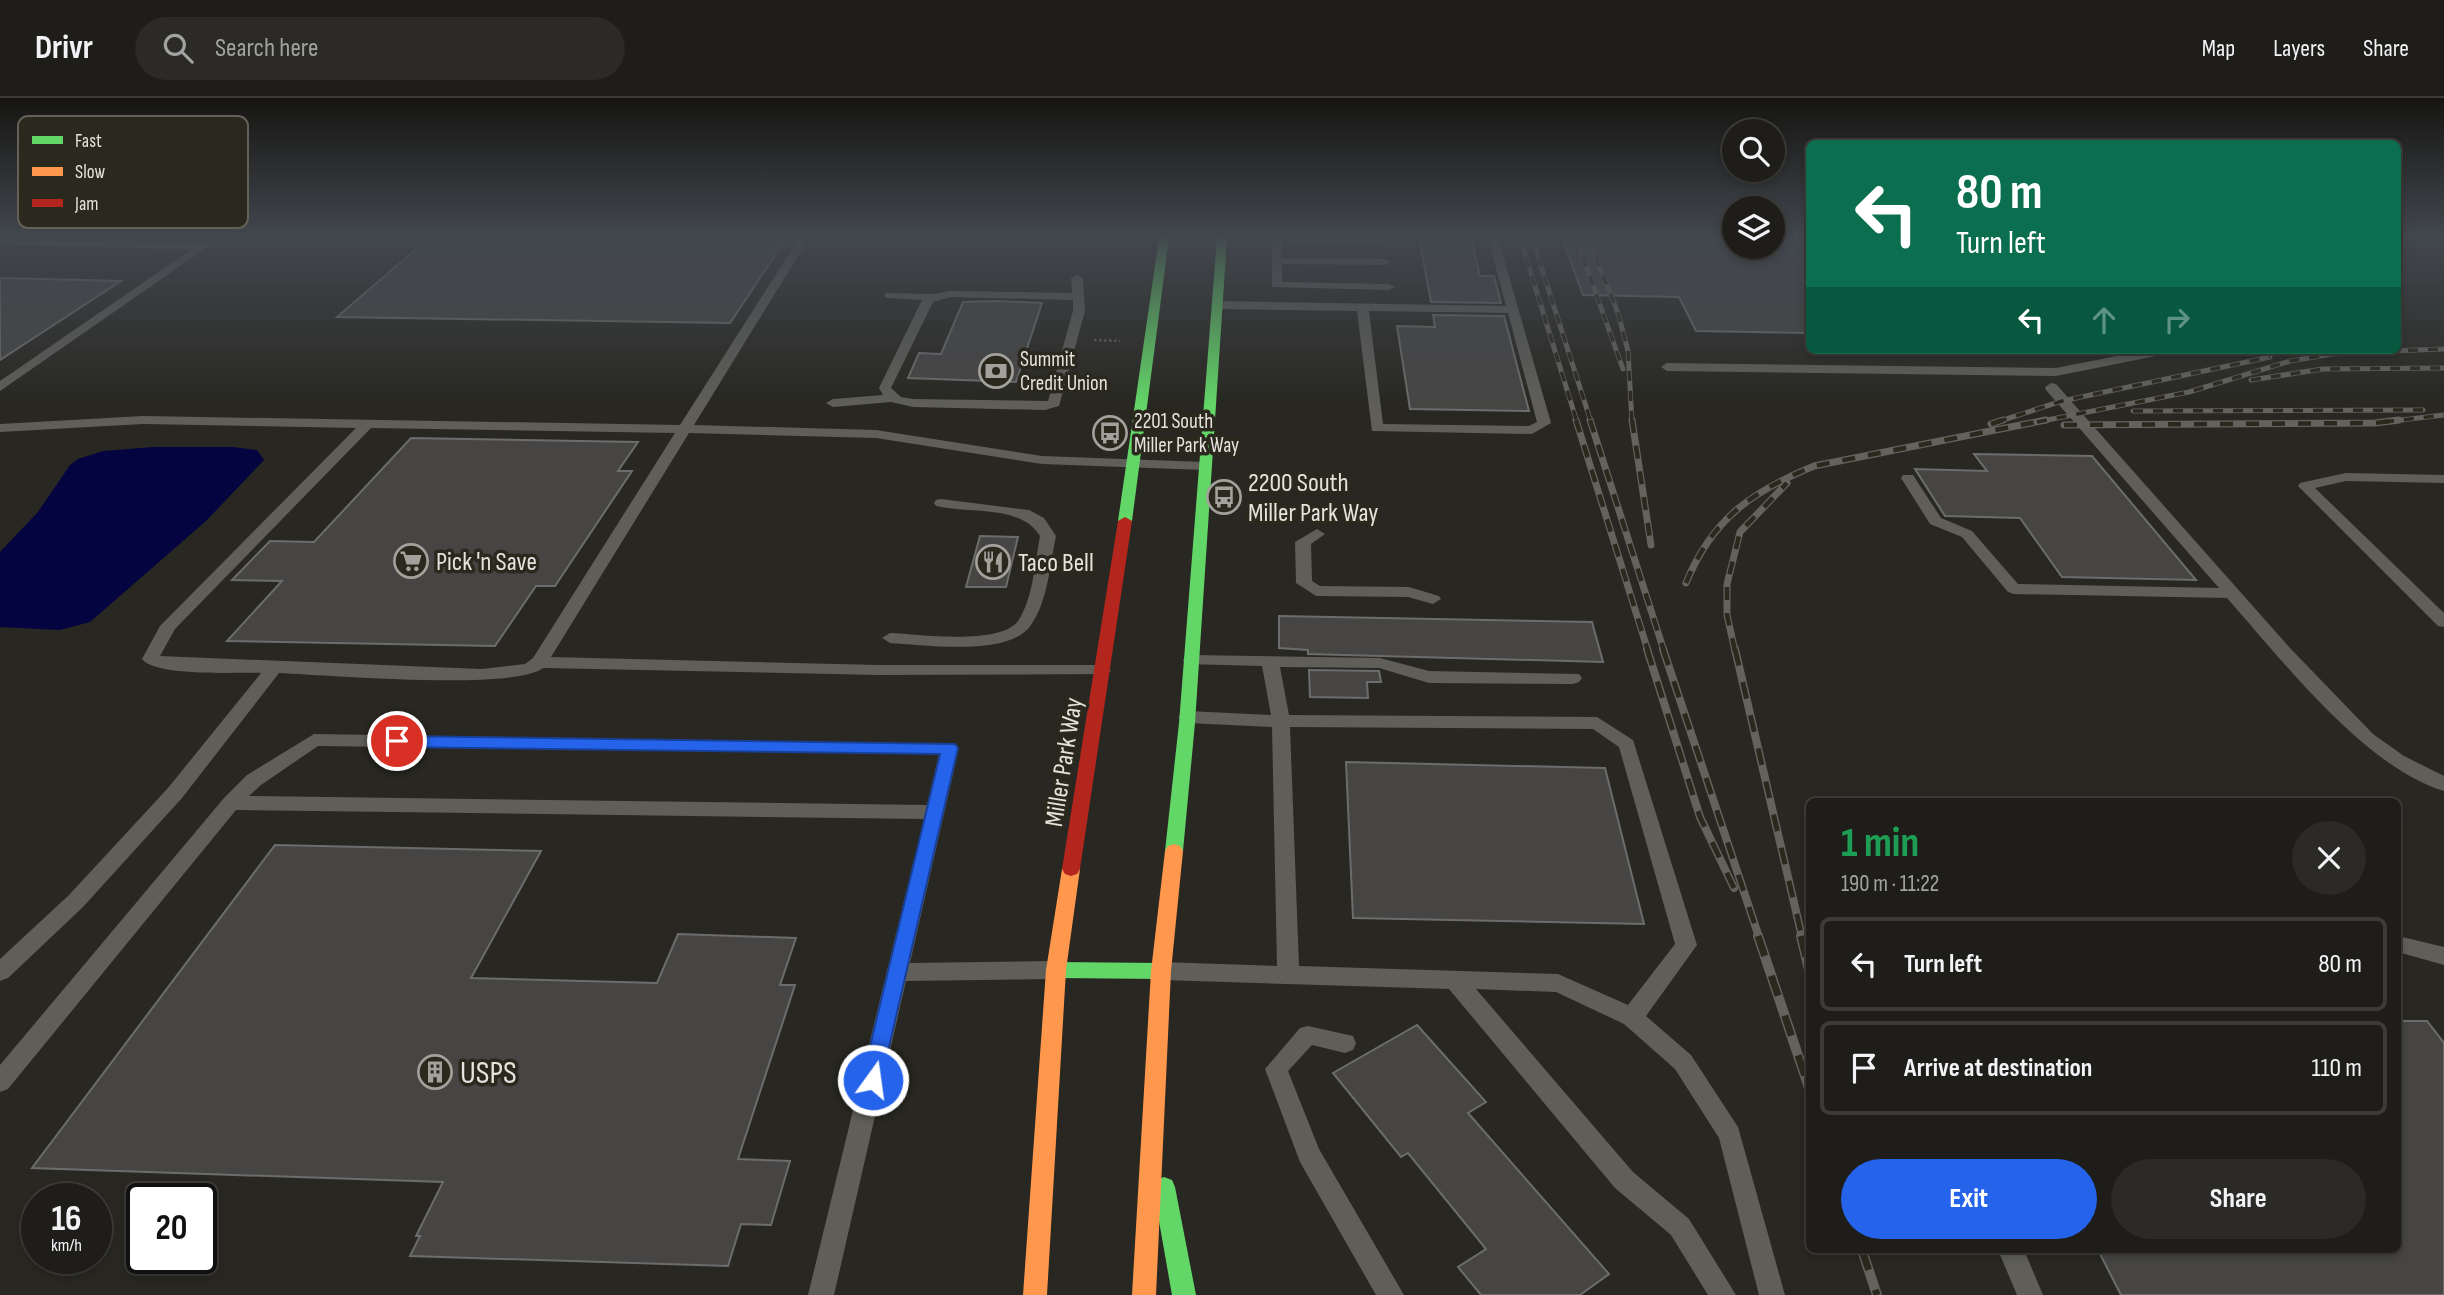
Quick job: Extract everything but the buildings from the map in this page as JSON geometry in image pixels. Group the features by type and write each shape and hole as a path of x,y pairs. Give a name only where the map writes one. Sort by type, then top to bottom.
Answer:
{"main road":[{"name":"Miller Park Way","path":"1035,1295 1056,970 1133,466 1156,294"},
{"path":"1144,1295 1161,971 1187,717 1219,294"},
{"path":"1056,970 1161,971"},
{"path":"1152,1126 1184,1295"},
{"path":"1019,1282 1040,1216"}],"lane":[{"path":"0,387 135,294"},
{"path":"368,423 169,626 150,659 165,664 482,675 530,668 539,662 769,294"},
{"path":"833,403 893,398 913,403 1045,406 1054,403 1079,312 1077,294"},
{"path":"1390,294 1391,308"},
{"path":"1363,307 1377,428 1532,430 1544,423 1508,294"},
{"path":"889,295 1077,297"},
{"path":"893,398 885,388 928,300 932,297"},
{"path":"1218,305 1512,310"},
{"path":"1667,367 2056,372 2146,354"},
{"path":"2051,387 2284,652 2367,738 2397,761 2444,784"},
{"path":"0,428 143,420 876,435 1042,460 1133,466 1204,466"},
{"path":"2444,479 2346,477 2305,486 2444,622"},
{"path":"1908,478 1935,521 1967,534 2014,589 2232,593"},
{"path":"890,638 1004,638 1023,627 1029,614 1048,536 1039,521 1024,513 941,503"},
{"path":"1317,534 1303,542 1304,583 1317,591 1409,592 1433,599"},
{"path":"1191,660 1380,663 1429,677 1573,678"},
{"path":"1270,661 1281,721 1288,973"},
{"path":"539,662 879,670 1102,670"},
{"path":"0,972 76,901 175,793 273,669"},
{"path":"1187,717 1281,721 1597,723 1627,744 1686,945 1632,1017"},
{"path":"0,1082 231,803 254,780 314,740 950,748 821,1295"},
{"path":"231,803 937,812"},
{"path":"2401,945 2444,956"},
{"path":"899,972 1056,970"},
{"path":"1161,971 1558,983 1632,1017 1683,1062 1730,1135 1772,1295"},
{"path":"1455,980 1624,1180 1680,1227 1723,1295"},
{"path":"1345,1043 1308,1035 1276,1069 1309,1154 1391,1295"},
{"path":"2012,1253 2030,1295"}],"path":[{"path":"1072,340 1123,341"}],"shaded area":[{"path":"154,447 233,447 257,450 264,460 206,521 90,622 60,630 0,627 0,552 38,512 70,465 78,459 103,451"}],"railway":[{"path":"1537,294 1577,422"},
{"path":"1550,294 1591,422"},
{"path":"1596,294 1623,369"},
{"path":"1610,294 1628,351 1632,422"},
{"path":"2401,351 2444,349"},
{"path":"2037,422 2189,392 2290,361 2333,354"},
{"path":"1997,422 2062,401 2270,357"},
{"path":"2251,380 2323,369 2444,368"},
{"path":"2133,411 2423,410"},
{"path":"2384,422 2444,415"},
{"path":"1576,420 1648,651"},
{"path":"1590,420 1664,651"},
{"path":"1632,420 1651,545"},
{"path":"1997,422 2003,420"},
{"path":"1686,583 1708,541 1721,525 1753,498 1791,476 1814,466 2046,420"},
{"path":"2064,425 2375,423 2399,420"},
{"path":"1991,424 1997,422"},
{"path":"1735,651 1727,615 1727,584 1740,532 1787,483"},
{"path":"1647,649 1700,817 1734,888"},
{"path":"1663,649 1759,937"},
{"path":"1735,649 1802,937"},
{"path":"1758,936 1806,1079"},
{"path":"1801,936 1806,957"},
{"path":"1863,1253 1877,1295"}],"traffic: fast":[{"path":"1125,521 1156,294"},
{"path":"1174,851 1187,723 1218,294"},
{"path":"1056,970 1161,971"},
{"path":"1164,1187 1184,1295"}],"traffic: slow":[{"path":"1144,1295 1161,971 1174,851"},
{"path":"1035,1295 1056,970 1071,869"}],"traffic: jam":[{"path":"1071,869 1125,521"}],"place":[{"name":"Summit Credit Union","path":"996,371"},
{"name":"2201 South Miller Park Way","path":"1110,433"},
{"name":"2200 South Miller Park Way","path":"1224,497"},
{"name":"Pick 'n Save","path":"411,561"},
{"name":"Taco Bell","path":"993,562"},
{"name":"USPS","path":"435,1072"}],"route":[{"path":"397,741 950,748 873,1080"}]}
